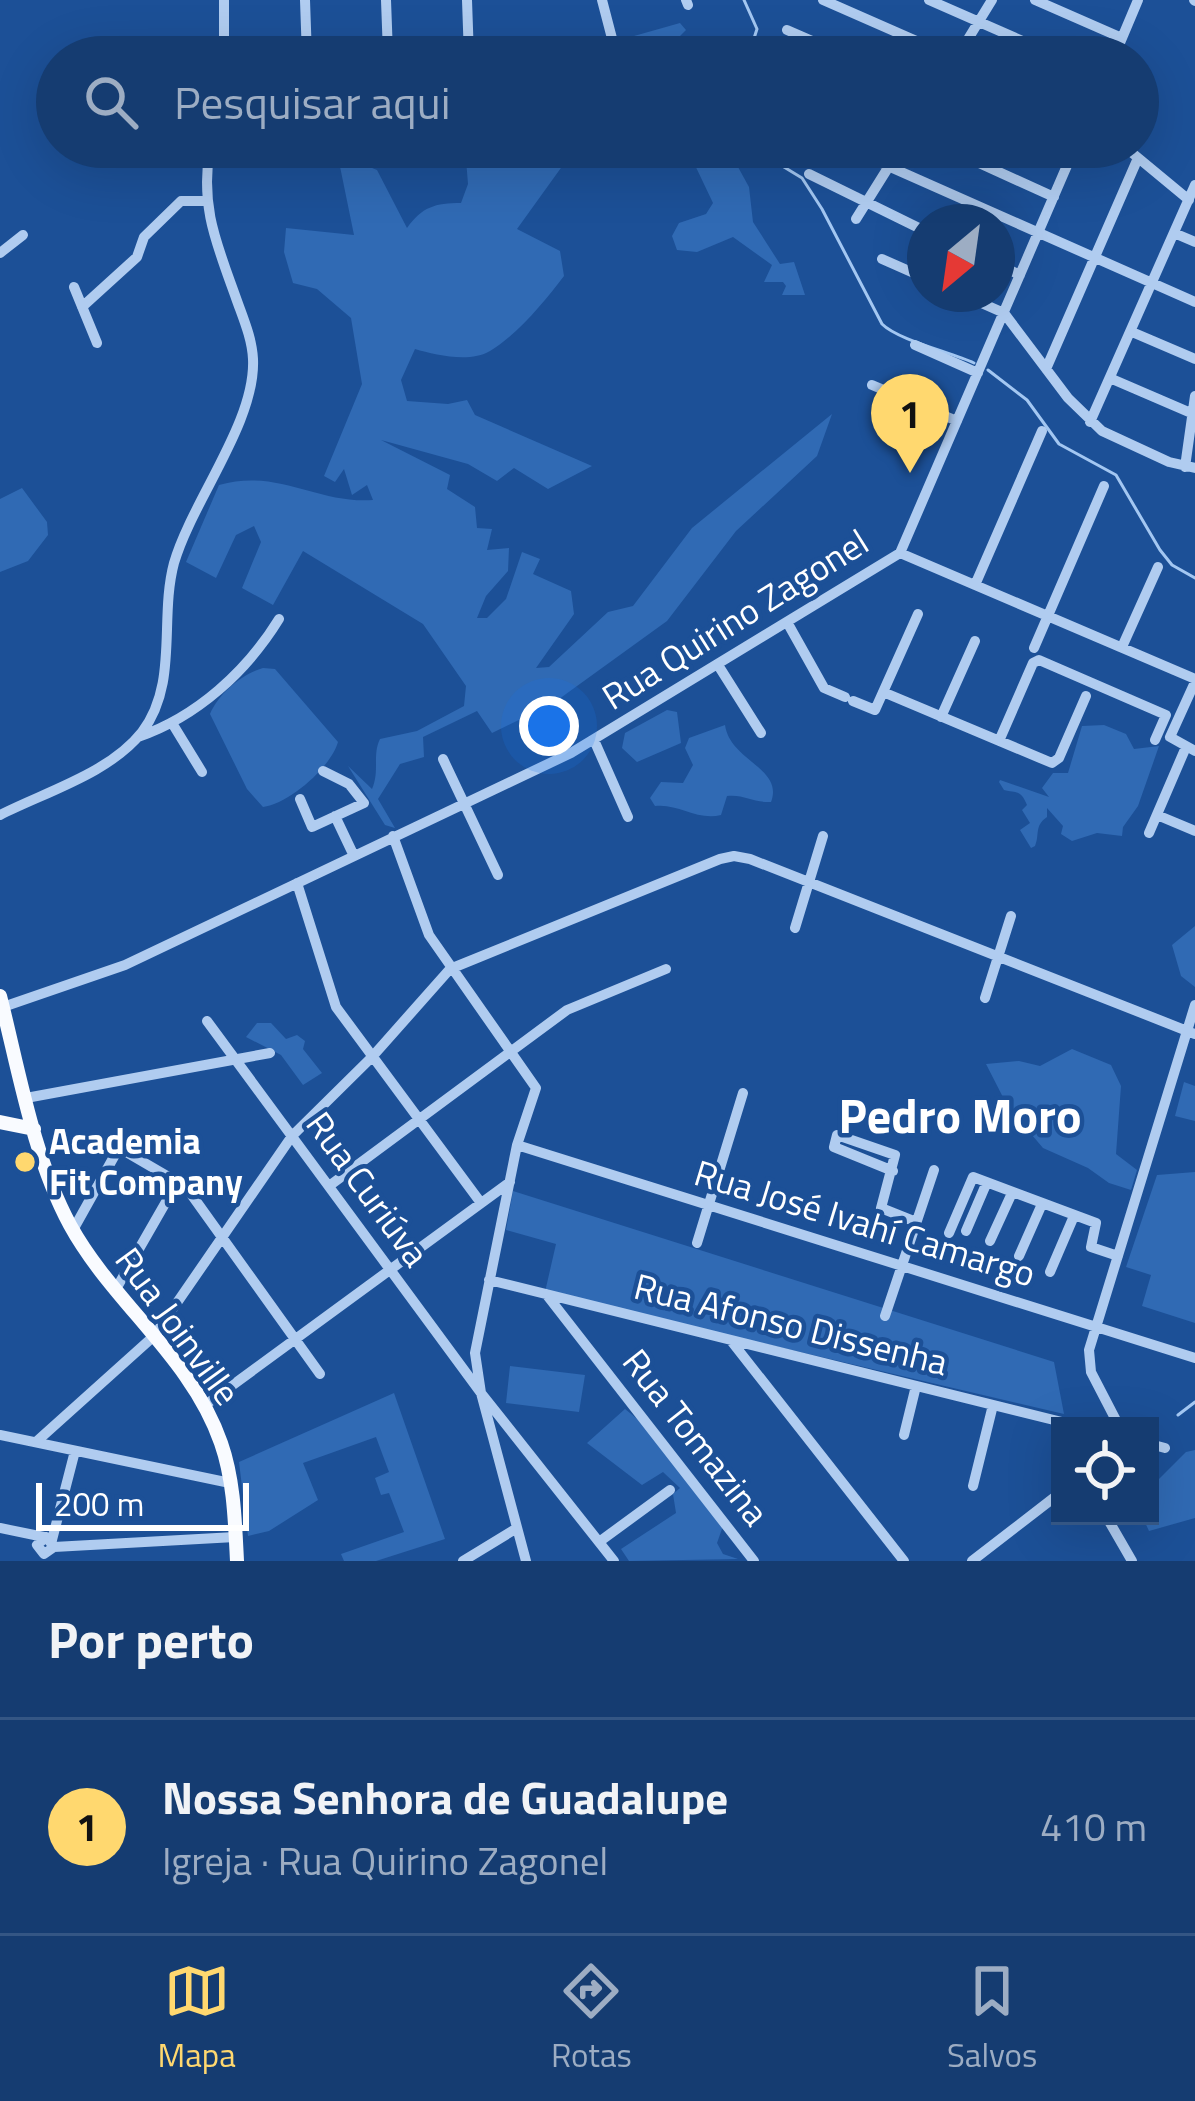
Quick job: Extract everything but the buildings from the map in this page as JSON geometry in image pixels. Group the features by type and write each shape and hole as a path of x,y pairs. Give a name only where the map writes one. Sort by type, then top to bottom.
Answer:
{"main road":[{"name":"Rua Joinville","path":"1,1002 34,1129 73,1230 204,1406 221,1443 237,1561"},
{"path":"0,1122 34,1129"}],"street":[{"path":"224,0 224,36"},
{"path":"305,0 306,36"},
{"path":"386,0 387,36"},
{"path":"467,0 468,36"},
{"path":"602,0 611,36"},
{"path":"823,0 906,36"},
{"path":"929,0 1011,36"},
{"path":"969,36 992,0"},
{"path":"1035,0 1117,36"},
{"path":"1123,36 1138,0"},
{"path":"787,30 801,36"},
{"path":"138,737 161,692 175,563 252,380 251,344 205,201 208,168"},
{"path":"856,219 887,168"},
{"path":"890,168 1195,302"},
{"path":"991,168 1054,196"},
{"name":"Rua Quirino Zagonel","path":"1,1002 125,964 594,740 900,553 1066,168"},
{"path":"1046,369 1134,168"},
{"path":"1150,168 1189,200"},
{"path":"809,174 907,223"},
{"path":"1090,422 1195,185"},
{"path":"82,307 137,257 144,237 181,201 205,201"},
{"path":"1174,233 1195,242"},
{"path":"0,253 23,235"},
{"path":"882,259 907,270"},
{"path":"1015,273 1020,275"},
{"path":"74,286 97,343"},
{"path":"90,326 102,290"},
{"path":"1004,313 1090,422 1129,446 1190,467 1195,396"},
{"path":"1132,332 1195,359"},
{"path":"914,345 978,373"},
{"path":"1112,379 1192,412"},
{"path":"872,385 957,421"},
{"path":"975,585 1042,431"},
{"path":"1034,648 1104,487"},
{"path":"900,553 1195,680 1172,729 1172,740 1191,749 1149,833"},
{"path":"1122,647 1158,567"},
{"path":"787,622 824,688 875,710 918,614"},
{"path":"0,815 96,768 138,737 172,723 252,660 279,619"},
{"path":"941,717 975,640"},
{"path":"999,741 1037,661 1119,700 1166,715 1155,740"},
{"path":"718,664 761,734"},
{"path":"884,692 1055,763 1086,696"},
{"path":"172,723 199,768 210,755"},
{"path":"594,740 628,817"},
{"path":"443,759 498,875"},
{"path":"299,799 312,827 364,802 349,784 323,771"},
{"path":"1157,815 1195,831"},
{"path":"335,816 354,856"},
{"path":"393,836 422,921 450,969 535,1084 475,1353 481,1393 526,1561"},
{"path":"795,928 823,836"},
{"path":"36,1442 154,1336 292,1136 373,1058 450,969 728,857 750,859 1191,1032"},
{"path":"297,883 332,998 481,1203"},
{"path":"985,998 1011,916"},
{"path":"329,1186 574,1006 666,968"},
{"path":"1115,1417 1089,1365 1096,1327 1191,1032 1195,1004"},
{"name":"Rua Curiúva","path":"207,1021 481,1393 614,1561"},
{"path":"26,1098 270,1053"},
{"path":"697,1243 743,1094"},
{"path":"893,1171 834,1148 837,1135 895,1155 893,1171 881,1208 916,1222"},
{"name":"Rua José Ivahí Camargo","path":"518,1145 1195,1358"},
{"path":"73,1230 120,1151 178,1181 320,1374"},
{"path":"885,1316 934,1170"},
{"path":"949,1233 971,1177 1097,1223 1090,1247 1118,1256"},
{"path":"116,1289 178,1181"},
{"path":"204,1406 510,1182"},
{"path":"966,1231 987,1182"},
{"path":"990,1241 1012,1193"},
{"path":"1019,1256 1042,1204"},
{"path":"1050,1272 1074,1216"},
{"name":"Rua Afonso Dissenha","path":"490,1280 1051,1419"},
{"name":"Rua Tomazina","path":"546,1294 754,1561"},
{"path":"731,1340 904,1561"},
{"path":"904,1435 916,1386"},
{"path":"973,1486 993,1405"},
{"path":"0,1435 230,1484"},
{"path":"1159,1446 1165,1448"},
{"path":"49,1549 75,1450"},
{"path":"599,1541 670,1490"},
{"path":"972,1561 1051,1500"},
{"path":"1111,1525 1132,1561"},
{"path":"0,1528 22,1533 49,1549 235,1537"},
{"path":"463,1561 517,1528"}],"shaded area":[{"path":"680,23 686,30 680,36 634,36"},
{"path":"340,168 377,170 407,228 430,208 461,203 468,184 467,168 561,168 517,229 560,251 564,276 521,326 490,351 463,357 415,349 401,380 407,401 448,404 467,400 475,415 592,466 548,489 514,468 497,481 468,464 381,440 450,475 447,489 475,507 477,528 492,529 487,550 509,548 508,571 486,596 477,618 487,618 506,599 522,552 540,559 533,574 571,591 574,614 536,668 549,667 608,612 633,606 692,528 832,414 817,456 736,531 667,621 548,707 556,739 546,750 525,717 492,733 477,711 423,737 424,757 400,764 378,799 395,828 385,825 348,766 372,789 380,739 417,731 464,706 466,686 423,624 303,551 273,605 242,588 261,542 254,526 236,535 216,578 186,562 219,485 260,481 373,500 367,485 352,495 344,469 335,482 324,476 362,384 351,318 317,289 293,283 284,252 286,228 354,235"},
{"path":"696,168 739,168 749,187 753,222 780,264 794,262 805,295 782,295 783,282 764,282 772,265 733,237 697,252 677,250 672,236 679,223 706,214 713,203"},
{"path":"22,488 47,522 48,535 28,561 0,572 0,499"},
{"path":"263,668 275,669 338,742 308,783 263,807 247,789 210,714 232,685"},
{"path":"667,710 677,712 681,743 637,762 622,748 625,733"},
{"path":"725,725 736,747 770,781 771,802 727,796 721,815 712,816 655,806 650,798 661,782 683,783 693,765 685,748 689,738"},
{"path":"1104,725 1126,734 1134,749 1159,746 1122,836 1097,833 1072,841 1061,834 1063,826 1047,808 1031,848 1020,830 1030,823 1022,810 1025,800 1004,790 1000,780 1049,797 1042,788 1053,773 1068,773 1082,726"},
{"path":"1195,926 1195,987 1181,976 1172,945"},
{"path":"257,1023 271,1023 286,1039 297,1035 305,1041 303,1049 322,1073 303,1085 281,1055 246,1037"},
{"path":"1072,1049 1111,1065 1121,1086 1116,1154 1137,1170 1131,1190 1043,1148 1008,1107 986,1064 1019,1061 1040,1066"},
{"path":"1184,1082 1195,1086 1195,1121 1175,1116"},
{"path":"1195,1172 1195,1323 1142,1306 1151,1275 1126,1267 1157,1175"},
{"path":"513,1191 1054,1362 1064,1414 545,1292 556,1244 506,1230"},
{"path":"510,1366 585,1375 579,1412 506,1403"},
{"path":"394,1393 445,1539 376,1561 344,1561 341,1554 404,1532 389,1493 381,1495 375,1478 389,1472 376,1437 303,1463 318,1500 269,1531 248,1536 239,1462"},
{"path":"625,1409 646,1426 723,1526 717,1543 723,1554 738,1559 629,1561 621,1549 676,1513 673,1494 680,1488 663,1472 642,1485 587,1443"},
{"path":"1195,1450 1195,1518 1149,1531 1146,1525 1159,1525 1159,1479 1186,1452"}],"waterway":[{"path":"744,0 757,29 755,36"},
{"path":"786,168 802,178 822,209 882,324 974,363"},
{"path":"988,370 1027,400 1059,444 1116,475 1160,550 1172,565 1195,578"},
{"path":"1178,1415 1195,1402"}],"place":[{"name":"Nossa Senhora de Guadalupe","path":"910,473"},
{"name":"Academia Fit Company","path":"25,1162"}],"district":[{"name":"Pedro Moro","path":"960,1116"}]}
